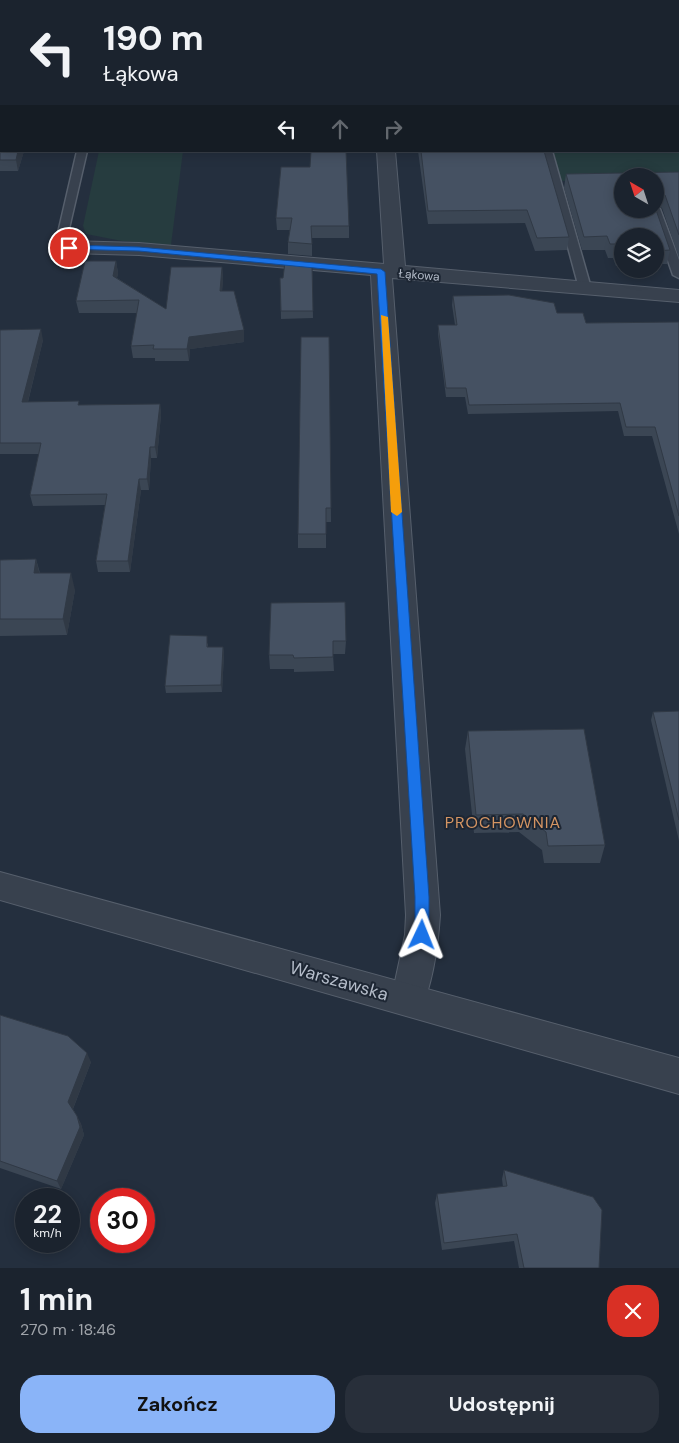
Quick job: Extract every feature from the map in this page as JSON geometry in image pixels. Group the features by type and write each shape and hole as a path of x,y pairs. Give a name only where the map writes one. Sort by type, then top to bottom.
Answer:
{"street":[{"path":"386,152 388,272 423,915 422,935 408,1000"},
{"name":"Łąkowa","path":"69,248 139,249 679,296"},
{"name":"Warszawska","path":"0,886 679,1076"}],"lane":[{"path":"69,248 63,233 82,152"},
{"path":"547,152 586,288"},
{"path":"658,218 679,275"}],"green space":[{"path":"99,152 183,152 171,245 122,241 86,234 83,226"},
{"path":"553,152 679,152 679,177 664,177 664,168 614,168 614,179 561,181"}],"building":[{"path":"0,152 18,152 16,160 0,160"},
{"path":"311,152 346,152 349,226 311,226 312,244 288,242 292,218 276,218 281,167 310,167"},
{"path":"421,152 544,152 569,237 537,238 527,210 428,211"},
{"path":"664,172 679,172 679,235 664,194"},
{"path":"614,173 614,218 659,218 662,228 614,228 614,244 610,244 607,236 584,237 566,174"},
{"path":"664,233 670,250 664,250"},
{"path":"85,261 116,261 113,276 166,309 171,267 222,267 220,291 234,291 244,330 189,337 187,349 153,349 154,345 131,346 139,300 76,301"},
{"path":"285,262 312,265 313,311 281,311 280,278 283,278"},
{"path":"509,295 554,303 557,313 583,313 586,323 679,322 679,516 655,427 626,427 620,403 469,405 466,388 446,388 438,325 457,325 453,296"},
{"path":"41,329 22,402 79,401 78,405 160,404 155,447 150,447 147,479 139,479 128,561 96,561 107,494 30,495 41,443 0,443 0,330"},
{"path":"301,337 329,337 331,508 326,508 326,534 298,534"},
{"path":"36,559 34,573 71,573 63,619 0,619 0,560"},
{"path":"345,602 346,641 333,641 333,657 294,658 293,655 269,655 271,603"},
{"path":"170,635 207,636 207,647 223,647 221,685 165,686"},
{"path":"679,711 679,820 653,712"},
{"path":"584,729 605,845 548,846 546,832 523,814 476,815 468,731"},
{"path":"0,1015 68,1036 87,1053 68,1102 77,1116 80,1127 57,1181 0,1161"},
{"path":"504,1170 593,1197 602,1210 599,1268 524,1268 517,1234 444,1243 437,1194 507,1186"}],"slow traffic":[{"path":"384,317 397,512"}],"district":[{"name":"PROCHOWNIA","path":"503,822"}],"route":[{"path":"69,248 139,249 381,272 422,897 422,935"}]}
